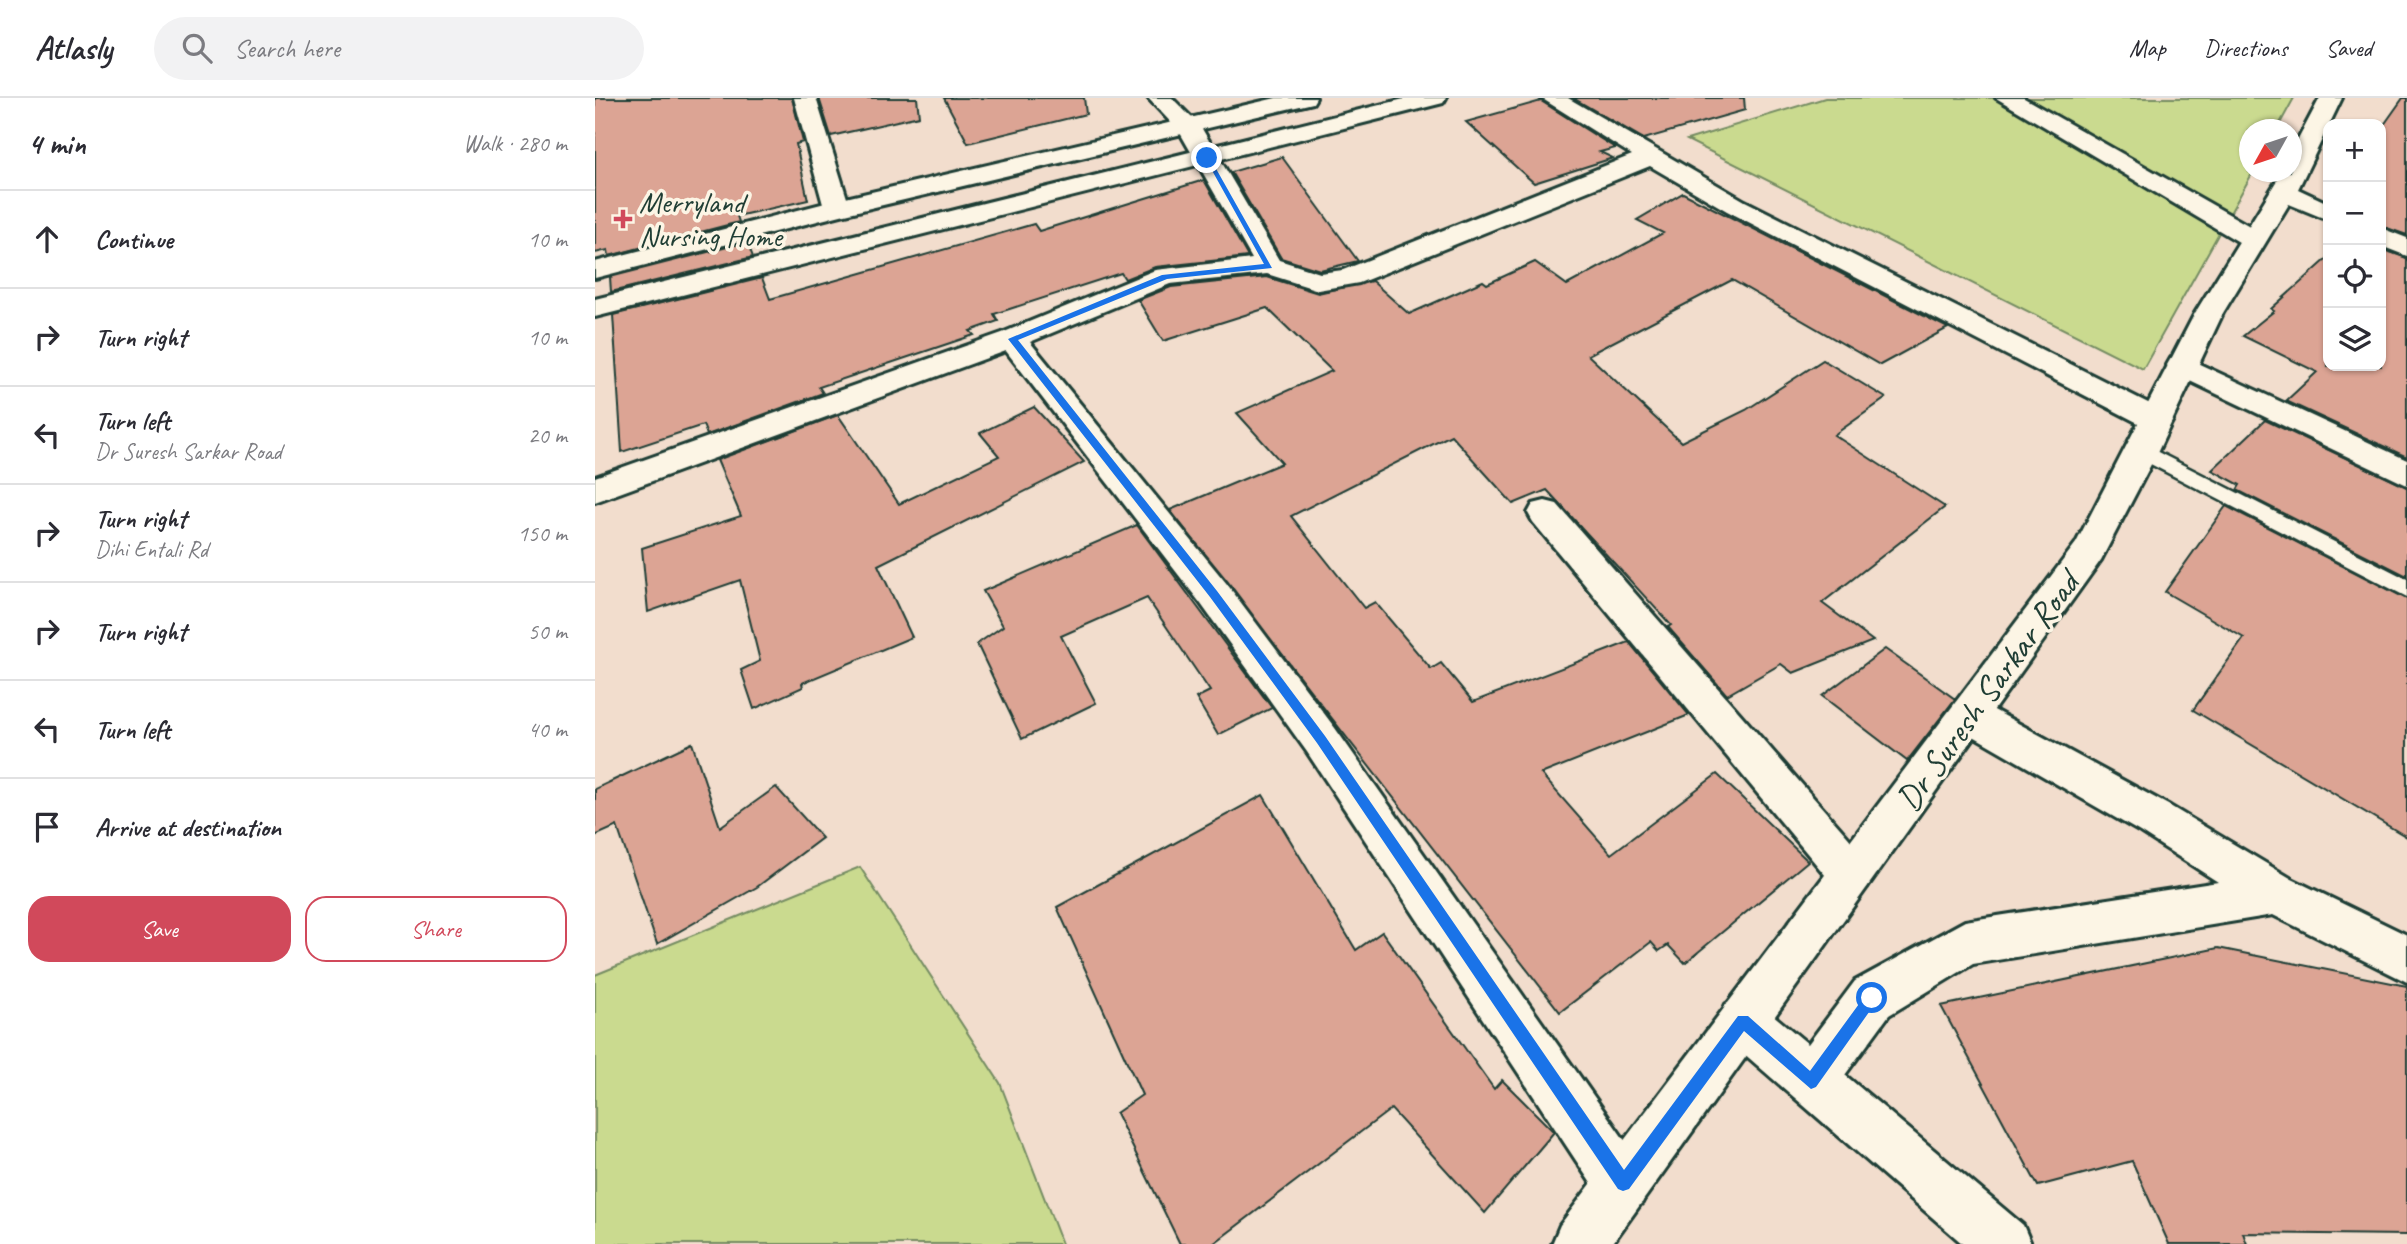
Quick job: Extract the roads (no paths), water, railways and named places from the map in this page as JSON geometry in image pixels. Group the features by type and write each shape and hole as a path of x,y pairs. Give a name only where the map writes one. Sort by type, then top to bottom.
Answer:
{"street":[{"path":"805,98 837,208"},
{"path":"1159,98 1189,127 1269,266"},
{"path":"595,270 837,208 1305,98"},
{"path":"595,308 1207,158 1435,98"},
{"path":"1552,98 1736,206 2150,436"},
{"path":"2007,98 2253,239"},
{"name":"Dr Suresh Sarkar Road","path":"1579,1244 2089,551 2150,436 2209,313 2284,192 2331,98"},
{"path":"595,490 1012,339 1165,276 1269,266 1318,282 1349,277 1651,156"},
{"path":"2284,192 2323,210"},
{"path":"2386,238 2407,248"},
{"path":"1012,339 1213,594 1321,740 1623,1184"},
{"path":"2182,365 2407,474"},
{"path":"1545,513 1851,873"},
{"path":"1970,713 2155,819 2276,894 2407,959"},
{"path":"1811,1081 1872,998 1965,943 2276,894"},
{"path":"1743,1021 2004,1244"}],"lane":[{"path":"2150,436 2407,589"}],"place":[{"name":"Merryland Nursing Home","path":"623,219"}]}
